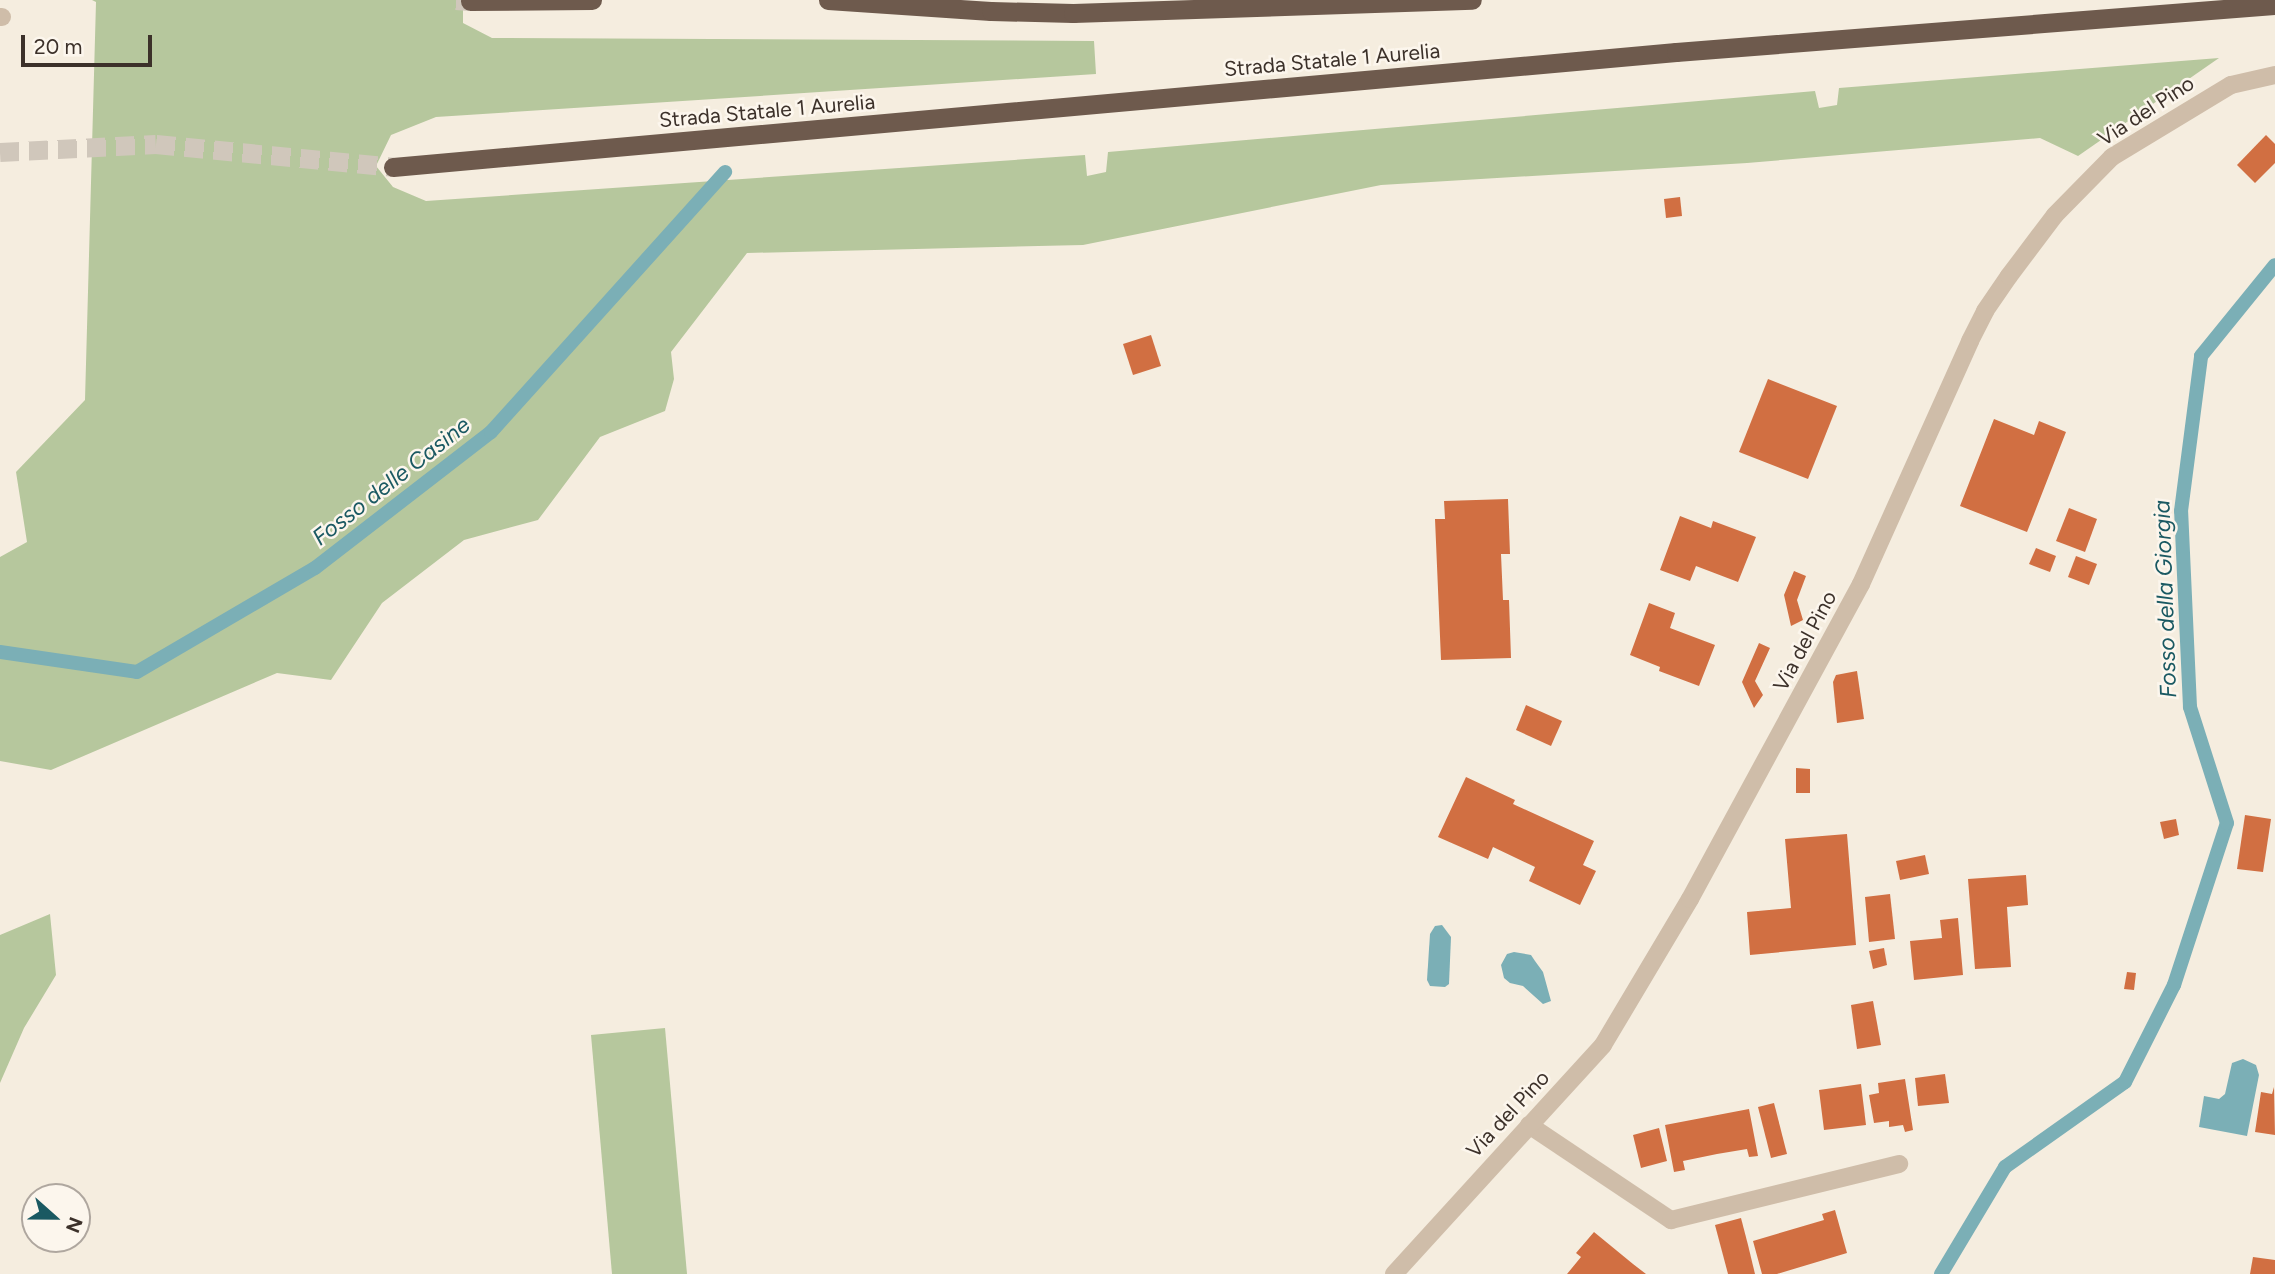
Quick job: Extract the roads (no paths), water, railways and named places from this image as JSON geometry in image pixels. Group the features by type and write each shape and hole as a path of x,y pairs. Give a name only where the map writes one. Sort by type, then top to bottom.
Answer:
{"highway":[{"path":"470,1 592,0"},
{"path":"828,0 991,11 1073,13 1472,0"},
{"name":"Strada Statale 1 Aurelia","path":"393,167 1717,48 2275,5"}],"street":[{"name":"Via del Pino","path":"1394,1274 1603,1045 1690,899 1861,584 1984,311 2003,285 2055,215 2112,157 2231,85 2275,75"},
{"path":"1529,1125 1671,1220 1899,1164"}],"water":[{"path":"1442,925 1451,937 1449,984 1445,987 1430,986 1427,980 1430,934 1435,926"},
{"path":"1514,952 1531,955 1543,972 1551,1001 1543,1004 1523,986 1510,983 1504,978 1501,965 1507,954"},
{"path":"2243,1059 2256,1065 2259,1075 2247,1136 2199,1127 2204,1096 2219,1099 2225,1094 2232,1063"}],"waterway":[{"name":"Fosso delle Casine","path":"0,652 137,672 315,568 491,432 725,172"},
{"name":"Fosso della Giorgia","path":"1941,1274 2005,1167 2125,1082 2174,985 2227,823 2190,707 2181,511 2201,356 2275,265"}],"tunnel":[{"path":"456,0 470,1"},
{"path":"0,152 156,144 393,167"}]}
